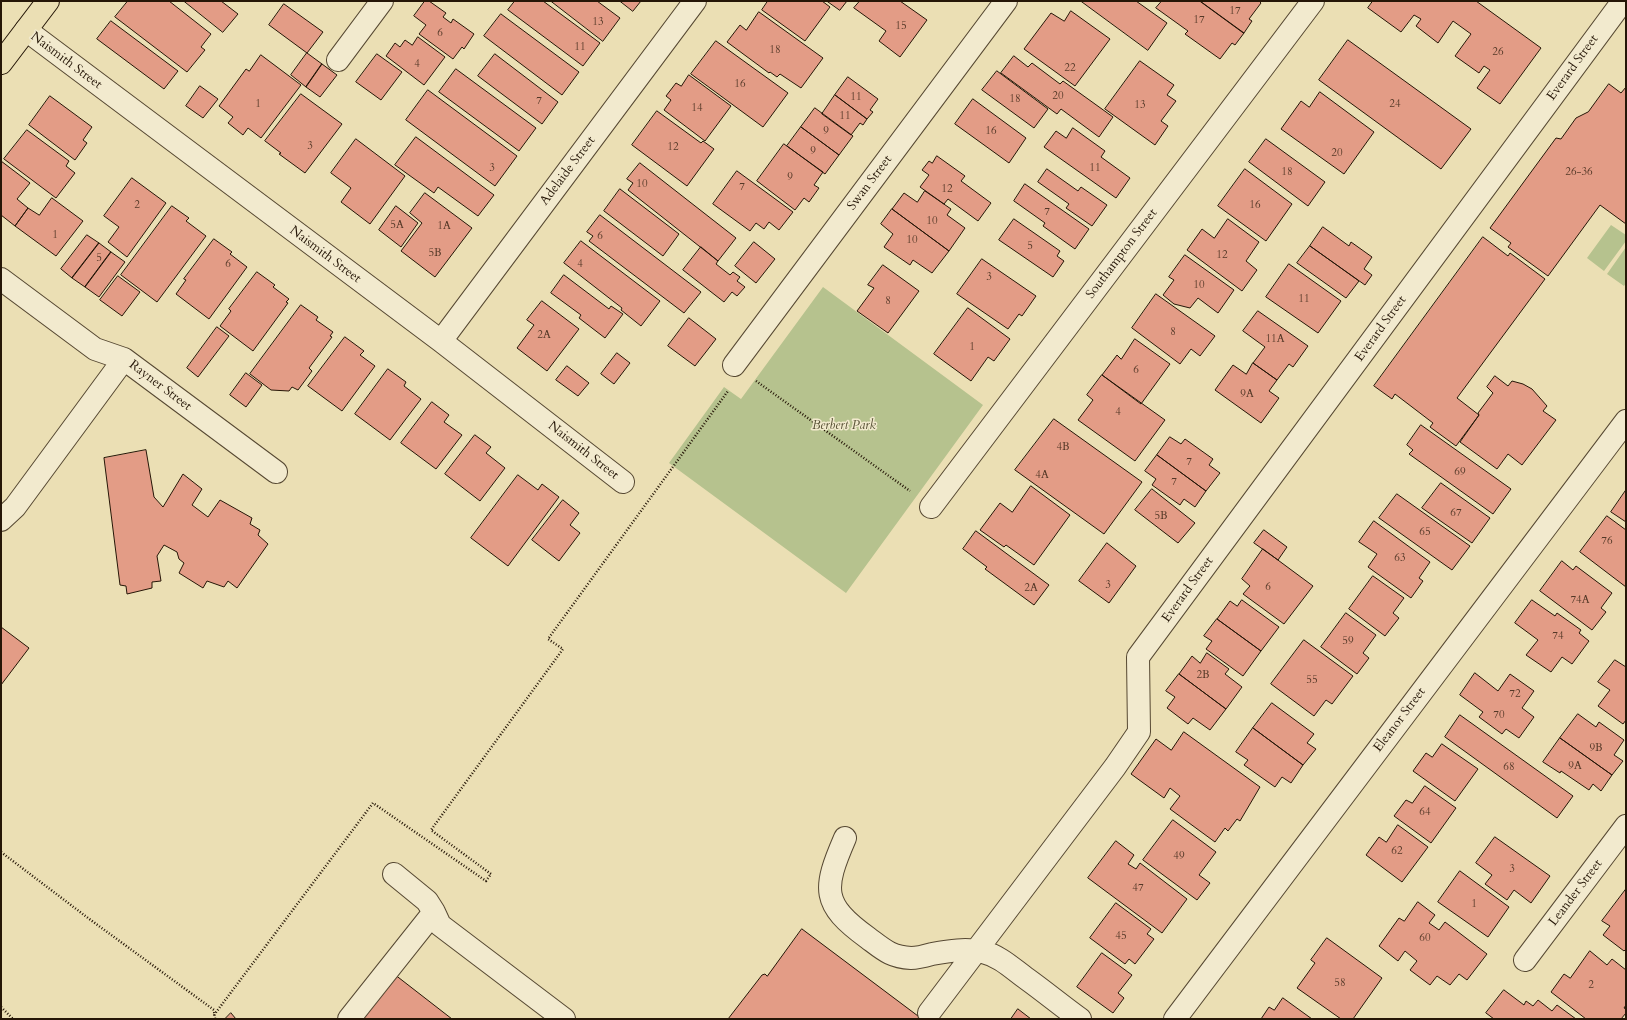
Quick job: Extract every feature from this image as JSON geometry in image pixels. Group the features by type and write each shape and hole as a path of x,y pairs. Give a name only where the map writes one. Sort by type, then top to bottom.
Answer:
{"main road":[{"path":"1,63 48,1"}],"street":[{"path":"338,60 382,1"},
{"name":"Adelaide Street","path":"441,341 695,1"},
{"name":"Swan Street","path":"738,368 1006,1"},
{"name":"Southampton Street","path":"931,507 1313,1"},
{"name":"Everard Street","path":"976,951 1115,767 1139,732 1138,657 1623,1"},
{"name":"Naismith Street","path":"26,30 441,341 624,482"},
{"name":"Rayner Street","path":"1,279 95,349 124,359 276,472"},
{"path":"1,520 15,506 124,359"},
{"name":"Eleanor Street","path":"1174,1019 1626,421"},
{"name":"Leander Street","path":"1526,960 1626,826"},
{"path":"845,838 835,861 831,878 830,895 832,904 851,926 884,950 896,956 913,958 962,950 984,952 1002,960 1080,1019"},
{"path":"394,874 427,901 440,925 564,1019"},
{"path":"349,1019 434,912"},
{"path":"929,1013 976,951"}],"path":[{"path":"214,1015 372,803 486,881 491,874 431,830 563,649 548,639 738,368 931,507"},
{"path":"1,852 214,1010 215,1019"},
{"path":"1,1007 13,1019"}],"green space":[{"path":"1611,225 1626,235 1626,241 1604,271 1587,258"},
{"path":"1626,247 1626,283 1624,286 1607,274"},
{"name":"Berbert Park","path":"823,287 983,405 846,593 669,463 724,387 741,399"}],"building":[{"path":"128,1 169,1 211,34 201,47 205,50 187,72 115,17"},
{"path":"184,1 221,1 238,14 223,32"},
{"path":"425,1 429,1 446,13 443,17 451,23 453,19 474,34 464,49 462,47 453,59 419,34 426,25 414,16"},
{"path":"515,1 543,1 600,43 583,66 508,10"},
{"path":"551,1 597,1 620,18 603,41"},
{"path":"620,1 641,1 633,11"},
{"path":"768,1 822,1 830,7 805,41 762,10"},
{"path":"827,1 847,1 840,10"},
{"path":"860,1 900,1 927,20 900,57 879,41 886,31 854,8"},
{"path":"1081,1 1136,1 1167,23 1148,50"},
{"path":"1162,1 1200,1 1244,33 1235,45 1232,43 1220,59 1185,34 1188,31 1156,8"},
{"path":"1200,1 1259,1 1261,3 1249,19 1252,21 1244,33"},
{"path":"1373,1 1476,1 1541,48 1500,104 1477,88 1490,70 1484,66 1479,73 1455,56 1471,34 1453,21 1438,43 1416,26 1421,19 1414,15 1401,32 1368,8"},
{"path":"284,4 323,32 307,53 269,25"},
{"path":"1071,11 1110,39 1075,86 1024,49 1051,13 1064,21"},
{"path":"759,12 823,58 801,88 780,74 777,77 770,72 769,73 727,42 740,25 746,30"},
{"path":"501,14 579,72 562,95 484,36"},
{"path":"111,21 178,71 164,89 97,39"},
{"path":"418,37 445,57 424,85 386,56 395,43 400,47 405,40 412,45"},
{"path":"1348,40 1471,129 1441,169 1319,80"},
{"path":"716,41 788,93 763,127 691,74"},
{"path":"307,53 322,64 306,87 291,75"},
{"path":"377,54 402,72 381,100 356,82"},
{"path":"495,54 558,102 542,124 478,76"},
{"path":"261,55 301,85 261,138 248,128 243,135 228,123 233,117 219,106 246,69 249,71"},
{"path":"1014,56 1028,67 1032,63 1060,84 1063,81 1113,117 1099,137 1061,109 1057,114 1001,73"},
{"path":"1140,61 1174,85 1167,95 1176,101 1161,121 1168,126 1155,145 1105,109"},
{"path":"322,64 337,75 320,97 306,87"},
{"path":"456,69 536,128 519,151 439,92"},
{"path":"997,71 1048,109 1034,128 982,90"},
{"path":"689,75 731,106 705,141 664,110 671,100 666,96 676,83 681,86"},
{"path":"848,77 878,99 870,110 873,112 867,119 835,95"},
{"path":"1609,84 1621,93 1626,87 1626,224 1600,205 1548,276 1508,247 1511,243 1490,228 1556,138 1561,139 1576,118 1588,112"},
{"path":"200,86 218,99 203,118 186,106"},
{"path":"428,90 517,156 495,186 406,120"},
{"path":"1320,92 1374,132 1344,174 1281,129 1301,101 1309,107"},
{"path":"301,94 342,124 305,173 279,154 281,153 265,141"},
{"path":"835,95 867,119 863,125 860,123 851,135 822,114"},
{"path":"50,96 92,127 83,140 87,143 75,160 29,125"},
{"path":"973,99 1026,138 1009,163 955,124"},
{"path":"815,108 853,136 839,155 801,127"},
{"path":"657,111 701,143 703,141 714,149 687,186 632,145"},
{"path":"801,127 839,155 825,174 787,146"},
{"path":"1073,128 1105,151 1101,157 1130,178 1116,198 1044,147 1056,131 1066,138"},
{"path":"27,130 69,161 66,166 75,173 56,198 4,159"},
{"path":"416,137 494,195 478,216 438,187 434,193 395,165"},
{"path":"356,139 405,176 370,224 341,202 351,188 331,173"},
{"path":"1266,139 1325,182 1308,206 1249,162"},
{"path":"784,144 823,172 814,185 819,188 809,202 804,198 795,210 757,181"},
{"path":"937,156 965,176 961,181 991,203 978,221 948,199 944,204 920,187 929,175 922,170 929,161 932,163"},
{"path":"1,161 30,183 17,199 28,208 15,226 1,215"},
{"path":"640,163 736,238 718,261 628,190 633,183 627,179"},
{"path":"1047,169 1078,191 1081,187 1107,205 1092,226 1066,208 1069,204 1038,182"},
{"path":"1245,169 1292,204 1266,241 1218,206"},
{"path":"737,171 793,212 779,230 769,222 764,229 756,223 750,231 713,204"},
{"path":"132,178 166,203 127,257 108,242 119,227 104,216"},
{"path":"1025,184 1089,229 1075,249 1043,226 1045,223 1014,201"},
{"path":"620,189 679,234 663,256 604,211"},
{"path":"925,191 951,209 947,215 965,228 949,251 892,209 904,193 917,202"},
{"path":"425,193 472,228 435,277 401,251 422,223 410,213"},
{"path":"52,198 83,221 56,256 15,226 28,208 39,215"},
{"path":"172,206 189,218 186,221 206,236 157,302 121,275"},
{"path":"396,206 418,223 401,247 379,230"},
{"path":"892,209 949,251 932,273 913,260 910,265 884,247 893,234 881,224"},
{"path":"600,215 701,292 684,313 589,241 593,236 587,232"},
{"path":"1014,219 1060,251 1057,256 1064,261 1053,277 999,240"},
{"path":"1228,219 1259,242 1246,261 1257,270 1242,291 1187,250 1202,229 1214,238"},
{"path":"1323,227 1349,246 1351,242 1372,257 1364,269 1372,275 1365,285 1310,246"},
{"path":"87,235 99,243 72,278 61,269"},
{"path":"1483,237 1508,256 1510,253 1545,279 1457,398 1479,415 1456,446 1430,427 1433,423 1395,394 1392,399 1374,386"},
{"path":"214,239 232,252 230,254 247,267 209,319 176,294 186,280 184,279"},
{"path":"581,241 660,301 641,326 621,310 622,308 564,263"},
{"path":"754,242 775,259 756,283 735,266"},
{"path":"99,243 111,252 85,287 72,278"},
{"path":"1310,246 1359,281 1346,298 1297,263"},
{"path":"701,247 718,261 716,264 730,275 733,272 740,277 737,281 745,287 737,296 732,292 724,302 683,270"},
{"path":"111,252 125,262 99,297 85,287"},
{"path":"1185,255 1234,290 1218,313 1198,298 1190,308 1174,304 1163,295 1174,280 1169,277"},
{"path":"982,259 1036,296 1022,316 1019,314 1008,329 957,294"},
{"path":"1289,264 1341,301 1318,333 1266,297"},
{"path":"883,265 919,291 888,333 857,311 874,288 868,285"},
{"path":"257,272 275,285 273,287 289,299 286,302 288,303 253,351 220,326 231,311 229,309"},
{"path":"564,275 609,309 611,306 623,314 605,338 579,318 581,315 551,293"},
{"path":"118,276 140,292 122,316 100,300"},
{"path":"1156,294 1215,336 1200,356 1191,349 1180,364 1132,328"},
{"path":"542,301 579,329 547,371 517,348 534,325 527,320"},
{"path":"301,305 318,317 316,320 333,332 330,336 332,337 309,368 312,371 298,390 292,387 289,391 271,390 250,374"},
{"path":"968,308 1010,339 994,361 988,357 971,381 934,354"},
{"path":"1258,311 1308,346 1293,367 1289,364 1277,380 1253,363 1265,347 1243,331"},
{"path":"689,318 716,339 695,366 668,346"},
{"path":"217,327 229,336 198,377 187,368"},
{"path":"345,337 364,351 360,355 375,366 342,411 308,386"},
{"path":"1135,339 1170,364 1141,404 1102,375 1117,355 1121,359"},
{"path":"617,353 630,363 614,384 601,374"},
{"path":"1253,363 1277,380 1269,391 1279,398 1261,423 1215,390 1233,365 1246,374"},
{"path":"567,366 589,383 578,396 556,380"},
{"path":"388,369 406,382 404,386 421,399 390,440 355,414"},
{"path":"246,373 262,385 246,407 230,395"},
{"path":"1102,375 1165,420 1135,461 1078,420 1093,400 1087,395"},
{"path":"1495,376 1508,386 1512,381 1523,384 1532,389 1547,406 1543,411 1556,420 1522,465 1508,454 1497,469 1460,442 1479,415 1478,413 1493,393 1487,387"},
{"path":"432,402 449,415 444,422 462,435 436,469 401,443"},
{"path":"1054,419 1142,482 1104,534 1015,470"},
{"path":"1421,425 1511,489 1493,514 1409,454 1413,450 1407,445"},
{"path":"475,435 491,447 486,453 505,468 480,501 445,474"},
{"path":"1170,437 1181,444 1185,439 1213,459 1209,465 1220,473 1206,491 1157,455"},
{"path":"146,450 154,497 163,507 183,474 202,489 192,505 208,517 220,500 252,518 250,524 260,530 258,535 268,544 237,588 228,581 224,587 207,581 203,588 179,573 184,563 179,559 177,552 164,545 157,556 161,581 152,582 152,588 127,594 126,586 120,585 104,458"},
{"path":"1157,455 1206,491 1195,507 1184,499 1180,505 1152,485 1156,479 1145,471"},
{"path":"518,475 538,490 542,484 559,497 508,566 471,538"},
{"path":"1441,483 1490,518 1472,543 1422,508"},
{"path":"1031,486 1070,515 1034,565 1006,545 1004,547 980,530 1000,503 1012,512"},
{"path":"1152,489 1195,523 1178,543 1135,510"},
{"path":"1626,490 1626,522 1611,512"},
{"path":"1397,494 1470,546 1452,570 1379,518"},
{"path":"563,500 579,513 570,525 580,533 559,561 532,540"},
{"path":"1607,516 1626,530 1626,587 1580,552"},
{"path":"1374,521 1430,562 1419,578 1423,581 1411,598 1368,567 1377,554 1359,542"},
{"path":"1264,530 1287,547 1278,560 1254,543"},
{"path":"976,531 1049,585 1034,605 985,569 987,567 963,549"},
{"path":"1107,543 1136,566 1109,603 1079,581"},
{"path":"1263,549 1313,586 1284,624 1243,594 1250,586 1242,579"},
{"path":"1562,561 1573,570 1576,566 1612,593 1601,608 1606,612 1592,630 1540,591"},
{"path":"1373,576 1404,598 1393,613 1399,618 1385,636 1349,609"},
{"path":"1242,600 1279,627 1261,651 1217,619 1230,601 1237,606"},
{"path":"1532,600 1555,616 1557,613 1581,630 1579,633 1589,641 1572,664 1562,657 1551,672 1526,655 1538,640 1515,623"},
{"path":"1346,613 1376,635 1363,653 1369,658 1357,674 1321,647"},
{"path":"1217,619 1261,651 1243,676 1206,649 1212,641 1204,636"},
{"path":"1,627 29,648 1,685"},
{"path":"1304,640 1353,676 1332,704 1326,700 1314,716 1271,684"},
{"path":"1207,653 1229,669 1225,674 1242,687 1226,709 1179,674 1192,656 1200,663"},
{"path":"1615,660 1626,667 1626,720 1623,724 1598,706 1610,690 1598,682"},
{"path":"1475,673 1498,691 1510,674 1534,691 1522,708 1534,717 1519,738 1506,729 1502,734 1479,717 1483,712 1460,695"},
{"path":"1179,674 1226,709 1210,730 1193,718 1188,724 1167,708 1175,697 1166,691"},
{"path":"1272,703 1314,734 1307,743 1316,749 1303,765 1253,728"},
{"path":"1578,714 1596,727 1599,722 1624,740 1614,755 1623,761 1612,775 1560,738"},
{"path":"1460,715 1573,796 1557,818 1445,737"},
{"path":"1253,728 1303,765 1291,783 1282,777 1275,787 1244,765 1248,760 1236,752"},
{"path":"1184,732 1260,787 1240,821 1237,819 1228,831 1225,828 1215,842 1170,809 1180,796 1170,788 1164,798 1131,774 1156,739 1171,750"},
{"path":"1560,738 1612,775 1601,791 1593,784 1589,790 1561,771 1560,773 1543,762"},
{"path":"1442,744 1478,769 1455,801 1413,771 1426,753 1432,757"},
{"path":"1425,786 1456,808 1431,843 1394,816 1406,800 1412,803"},
{"path":"1173,820 1216,852 1199,875 1210,883 1197,900 1143,860"},
{"path":"1398,825 1428,847 1402,882 1366,855 1379,837 1386,842"},
{"path":"1495,837 1550,876 1531,903 1514,890 1507,900 1485,884 1492,875 1476,863"},
{"path":"1116,841 1134,855 1128,864 1136,869 1140,863 1187,899 1162,933 1088,878"},
{"path":"1460,871 1509,907 1488,937 1438,902"},
{"path":"1626,889 1626,949 1624,951 1603,935 1610,926 1602,921"},
{"path":"1418,902 1435,915 1429,923 1439,930 1445,922 1487,954 1467,980 1459,974 1450,985 1437,976 1430,985 1410,970 1417,961 1405,951 1398,961 1379,946 1399,918 1404,921"},
{"path":"1116,903 1151,929 1147,934 1154,939 1135,964 1129,959 1125,964 1090,938"},
{"path":"802,929 922,1019 728,1019 762,975 765,974 767,976"},
{"path":"1327,938 1382,978 1353,1019 1341,1019 1297,988 1315,963 1311,960"},
{"path":"1590,951 1607,965 1612,959 1626,970 1626,1005 1624,1008 1626,1009 1626,1013 1621,1019 1586,1019 1551,992 1564,974 1570,978"},
{"path":"1102,953 1132,975 1118,993 1124,998 1113,1013 1077,987"},
{"path":"394,974 452,1019 363,1019"},
{"path":"1504,990 1524,1005 1526,1001 1533,1006 1538,1000 1552,1011 1557,1005 1576,1019 1494,1019 1486,1013"},
{"path":"1283,998 1312,1019 1261,1019 1269,1007 1274,1010"},
{"path":"1018,1009 1031,1019 1011,1019"},
{"path":"231,1013 236,1019 225,1019"}]}
